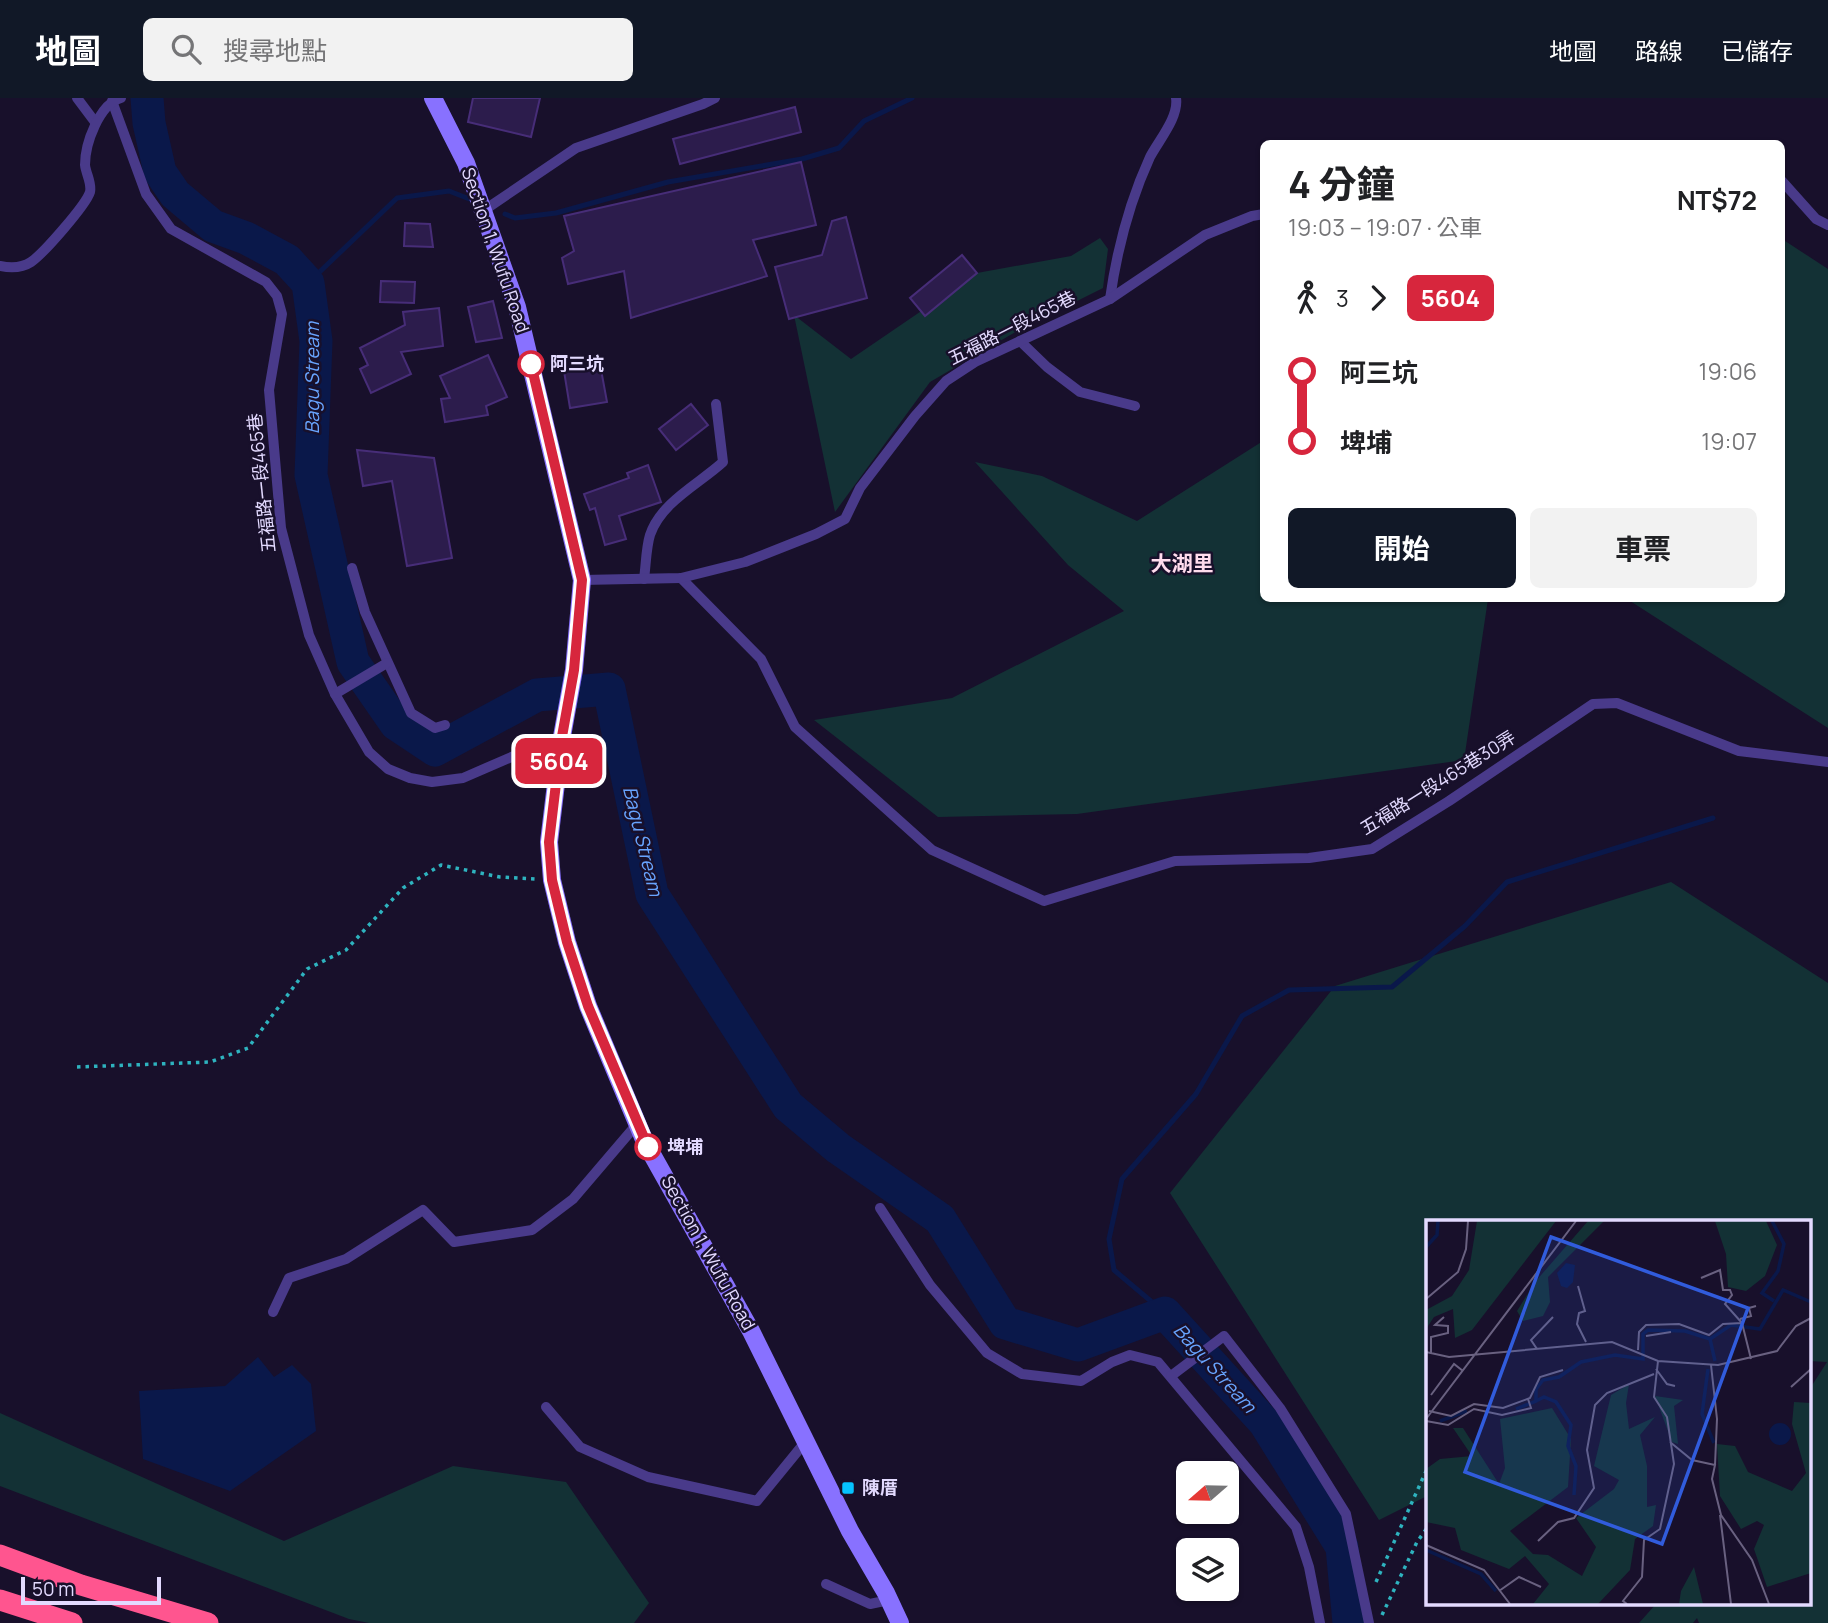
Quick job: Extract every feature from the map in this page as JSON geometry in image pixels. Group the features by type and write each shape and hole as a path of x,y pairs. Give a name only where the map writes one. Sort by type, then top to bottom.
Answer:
{"highway":[{"path":"0,1555 80,1585 208,1623"},
{"path":"0,1600 72,1623"}],"main road":[{"name":"Section 1, Wufu Road","path":"433,98 466,163 517,307 582,580 574,670 561,742 549,842 552,880 567,942 588,1006 645,1142 751,1331 850,1531 900,1623"}],"lane":[{"path":"77,98 95,122"},
{"path":"483,211 576,148 715,98"},
{"path":"1110,299 1116,254 1136,188 1170,122 1177,105 1176,98"},
{"path":"0,266 14,268 31,262 81,209 91,189 85,165 95,122 117,99"},
{"name":"五福路一段465巷","path":"117,99 146,194 171,229 266,282 277,296 282,314 269,390 281,528 309,635 336,694 369,752 388,769 410,778 432,782 463,778 546,742 561,742"},
{"path":"1785,184 1816,219 1828,225"},
{"name":"五福路一段465巷","path":"582,580 681,578 745,562 816,534 845,519 860,488 915,416 946,381 975,362 1110,299 1205,235 1252,215 1260,214"},
{"path":"1020,341 1047,367 1080,392 1135,406"},
{"path":"644,579 650,535 665,507 701,482 723,462 716,404"},
{"path":"352,568 365,612 411,713 435,728 445,725"},
{"name":"五福路一段465巷30弄","path":"681,578 761,659 795,727 932,850 1045,901 1175,861 1309,858 1372,849 1593,704 1617,703 1739,751 1828,762"},
{"path":"336,694 387,663"},
{"path":"273,1312 289,1278 346,1259 423,1210 454,1242 532,1230 573,1199 637,1124"},
{"path":"880,1208 930,1284 987,1353 1022,1374 1081,1381 1112,1362 1130,1355 1158,1362 1296,1527 1310,1567 1320,1623"},
{"path":"1171,1376 1224,1336 1280,1408 1346,1514 1369,1623"},
{"path":"546,1407 580,1447 648,1477 757,1501 806,1441"},
{"path":"827,1584 870,1604 889,1601"}],"path":[{"path":"76,1067 210,1062 248,1048 307,969 346,950 403,888 441,865 500,877 552,880"},
{"path":"1366,1603 1426,1471"},
{"path":"1378,1623 1417,1542 1426,1529"}],"green space":[{"path":"1100,238 1108,249 1103,288 1019,330 930,382 835,512 794,315 851,359 977,273 1071,256"},
{"path":"1785,241 1828,269 1828,728 1632,602 1785,602"},
{"path":"1260,443 1260,602 1488,602 1464,760 1077,814 938,817 814,720 952,698 1124,611 1068,565 975,462 1042,476 1137,521"},
{"path":"1671,882 1828,983 1828,1623 1699,1623 1697,1618 1693,1623 1639,1623 1654,1606 1811,1606 1811,1387 1827,1362 1811,1361 1811,1220 1426,1220 1426,1496 1379,1520 1170,1193 1335,986"},
{"path":"0,1413 284,1541 453,1466 566,1482 649,1603 634,1623 369,1623 349,1619 0,1486"}],"shaded area":[{"path":"258,1357 274,1377 292,1365 311,1384 316,1431 230,1491 143,1459 139,1391 225,1386"}],"building":[{"path":"473,98 540,98 531,137 468,122"},
{"path":"795,107 801,132 680,164 673,139"},
{"path":"801,162 816,225 753,240 767,276 631,318 624,271 568,284 562,258 574,251 564,216"},
{"path":"846,217 867,298 789,319 775,267 822,255 832,221"},
{"path":"405,223 430,224 433,247 404,246"},
{"path":"962,255 977,273 925,316 910,298"},
{"path":"381,281 415,282 414,303 380,302"},
{"path":"493,301 502,338 476,342 468,307"},
{"path":"439,308 443,346 401,352 411,374 371,393 360,369 368,365 360,348 405,325 403,312"},
{"path":"488,355 507,397 486,406 488,415 445,422 441,399 450,398 440,376"},
{"path":"600,364 607,402 570,408 564,371"},
{"path":"691,404 708,425 676,450 659,429"},
{"path":"357,450 434,458 452,558 407,566 392,481 363,486"},
{"path":"648,465 661,502 619,516 626,539 605,545 595,508 590,510 584,494 629,478 627,473"}],"waterway":[{"name":"Bagu Stream","path":"147,98 149,123 160,172 175,194 213,226 246,238 287,260 308,283 316,341 311,475 353,662 396,724 435,750 537,695 609,689 652,894 788,1106 838,1148 940,1219 1005,1323 1078,1345 1165,1313 1265,1423 1342,1547 1349,1623"},
{"path":"505,214 515,218 556,213 668,182 802,159 839,148 864,121 912,98"},
{"path":"308,283 397,198 449,191 472,200"},
{"path":"1165,1313 1114,1270 1109,1239 1122,1179 1196,1094 1242,1016 1289,990 1392,987 1465,926 1507,882 1713,818"}],"bus line":[{"name":"5604","path":"531,364 582,580 578,639 561,742 549,842 552,880 567,942 588,1006 648,1147"}],"place":[{"name":"阿三坑","path":"531,364"},
{"name":"埤埔","path":"648,1147"},
{"name":"陳厝","path":"848,1488"}],"district":[{"name":"大湖里","path":"1182,564"}]}
